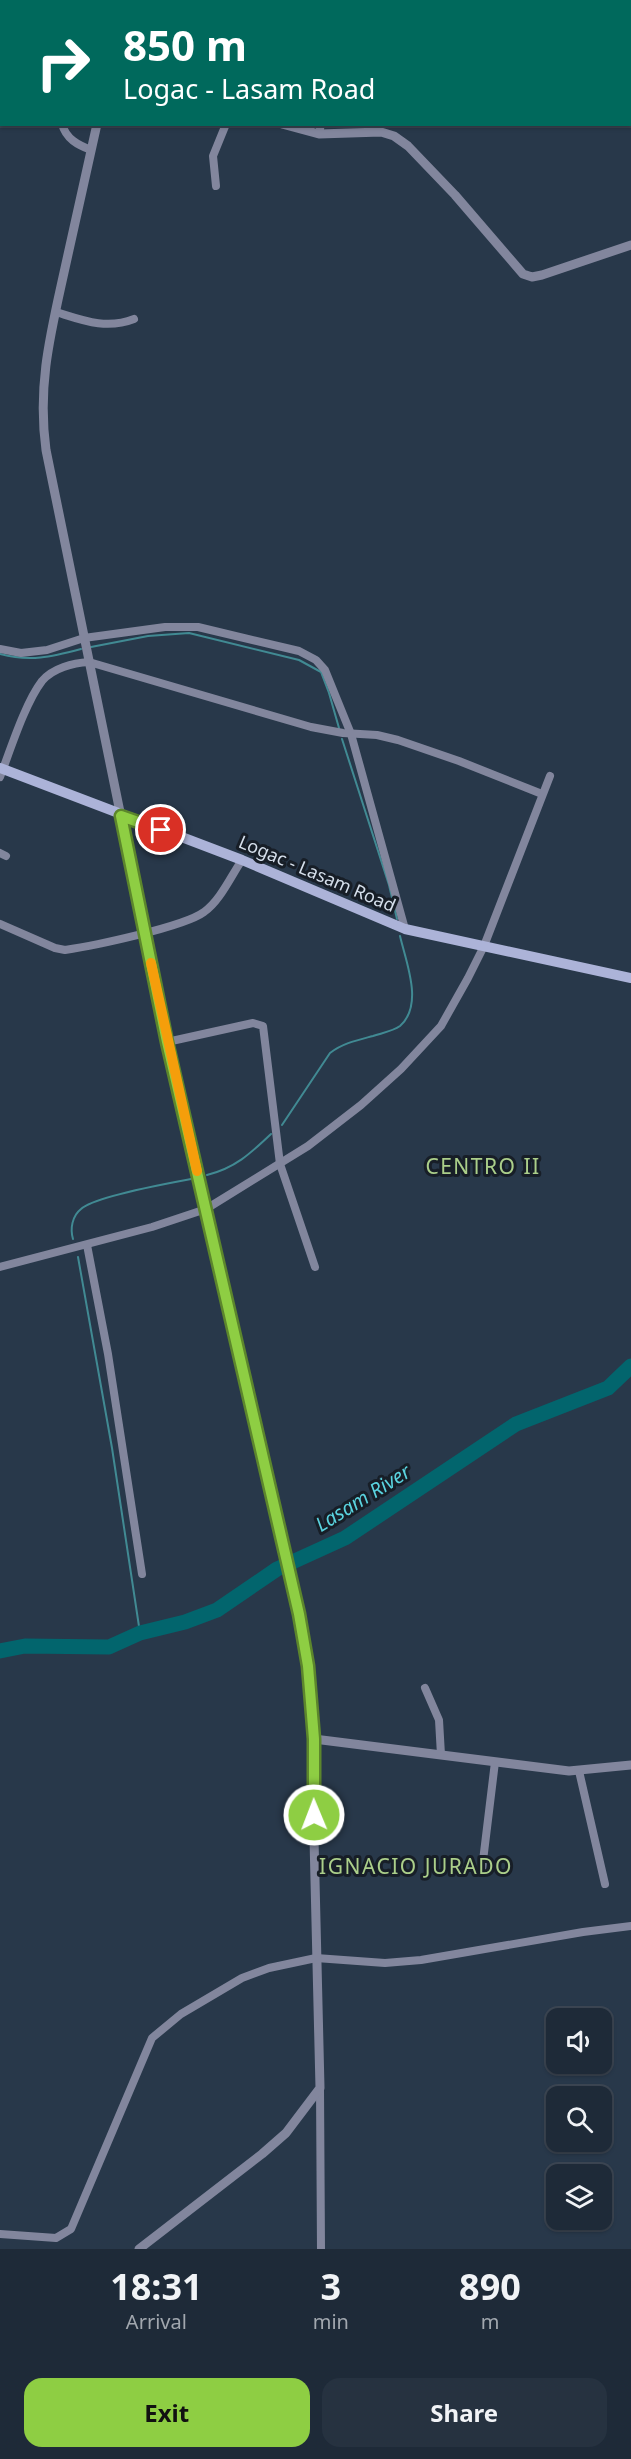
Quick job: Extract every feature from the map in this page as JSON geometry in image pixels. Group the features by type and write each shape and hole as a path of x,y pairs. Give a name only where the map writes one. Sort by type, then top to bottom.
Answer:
{"main road":[{"name":"Logac - Lasam Road","path":"1,771 242,860 405,928 631,978"}],"street":[{"path":"63,126 68,136 80,146 91,150"},
{"path":"97,126 56,312 42,389 41,417 167,1042 276,1509 308,1666 314,1739 321,2249"},
{"path":"216,186 213,156 225,126"},
{"path":"297,126 381,132 394,136 408,146 455,195 523,274 532,277 542,275 631,245"},
{"path":"56,312 105,325 122,324 134,319"},
{"path":"0,649 21,653 47,650 84,638 165,627 198,627 299,651 316,660 325,670 351,734 405,928"},
{"path":"1,771 31,701 43,680 57,670 75,663 89,662 311,727 398,740 459,760 542,794"},
{"path":"0,1266 87,1245 206,1209 308,1146 361,1105 401,1069 441,1026 484,946 550,776"},
{"path":"0,924 55,948 65,950 190,920 204,913 212,904 242,860"},
{"path":"167,1042 253,1023 263,1026 280,1164 315,1267"},
{"path":"87,1245 108,1354 142,1574"},
{"path":"425,1688 439,1720 441,1755"},
{"path":"314,1739 579,1771 631,1765"},
{"path":"482,1869 495,1762"},
{"path":"579,1771 605,1884"},
{"path":"0,2234 56,2238 71,2229 146,2048 161,2029 180,2014 242,1978 269,1968 316,1958 385,1963 421,1960 631,1926"},
{"path":"139,2249 286,2133 320,2088"}],"waterway":[{"path":"91,647 148,636 189,633 299,660 321,672 339,728"},
{"path":"0,654 21,658 40,658 81,649"},
{"path":"342,739 389,885 397,919"},
{"path":"282,1125 330,1053 351,1042 394,1029 400,1026 407,1017 411,1007 411,983 400,936"},
{"path":"207,1175 242,1159 271,1134"},
{"path":"73,1239 74,1219 78,1212 89,1204 133,1191 191,1179"},
{"path":"78,1257 112,1448 140,1633"},
{"name":"Lasam River","path":"0,1651 25,1646 109,1647 140,1633 185,1622 217,1610 277,1569 345,1538 516,1424 608,1388 631,1366"}],"slow traffic":[{"path":"151,963 197,1171"}],"district":[{"name":"CENTRO II","path":"483,1167"},
{"name":"IGNACIO JURADO","path":"416,1867"}],"route":[{"path":"161,830 121,816 167,1042 299,1614 308,1666 314,1739 314,1815"}]}
